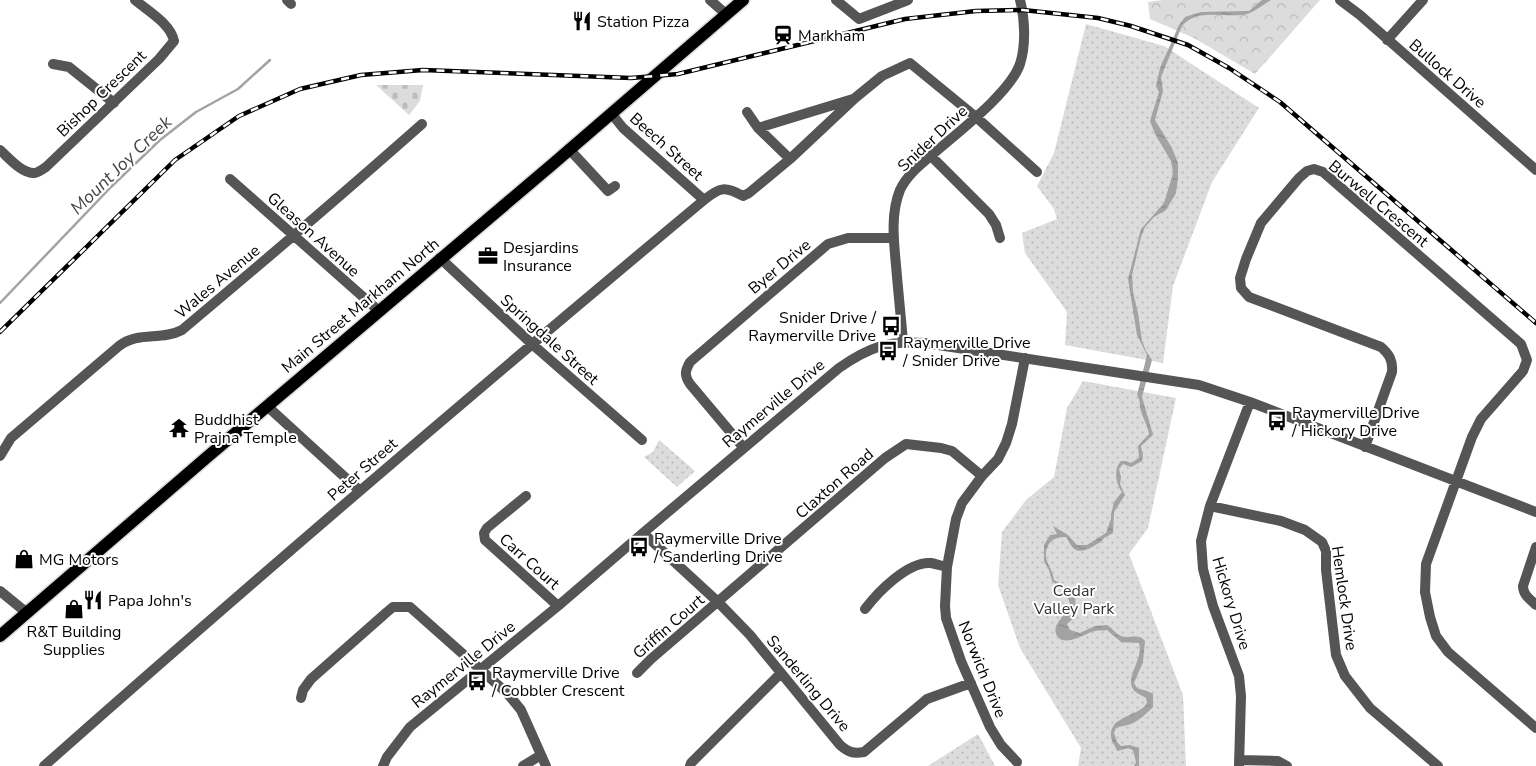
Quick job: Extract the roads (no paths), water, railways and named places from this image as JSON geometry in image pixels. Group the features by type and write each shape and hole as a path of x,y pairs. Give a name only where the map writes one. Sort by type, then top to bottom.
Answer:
{"main road":[{"name":"Main Street Markham North","path":"0,636 742,0"}],"street":[{"name":"Bishop Crescent","path":"0,150 26,171 34,173 46,167 159,59 174,41 173,35 135,0"},
{"path":"710,0 726,14"},
{"path":"836,0 859,19 908,0"},
{"name":"Snider Drive","path":"903,341 894,238 895,215 901,189 916,168 976,117 1001,92 1019,64 1024,32 1023,10 1020,0"},
{"name":"Bullock Drive","path":"1340,0 1360,15 1536,170"},
{"path":"1387,40 1423,0"},
{"path":"747,112 758,128 790,159 855,98 882,76 910,62 976,117 1037,172"},
{"path":"53,64 69,67 114,103"},
{"path":"758,128 855,98"},
{"name":"Beech Street","path":"611,113 623,128 704,200"},
{"name":"Wales Avenue","path":"0,456 11,438 119,346 131,338 170,335 182,330 241,279 294,237 422,124"},
{"path":"569,150 608,191 616,186"},
{"path":"931,156 989,214 996,225 1000,238"},
{"name":"Peter Street","path":"44,766 360,491 704,200 716,191 724,189 730,189 743,196 758,187 790,159"},
{"name":"Burwell Crescent","path":"1365,447 1392,372 1393,364 1389,354 1380,347 1249,297 1241,288 1240,283 1246,259 1261,224 1298,178 1307,170 1314,169 1323,172 1520,344 1525,351 1527,360 1523,371 1490,407 1476,428 1464,456 1456,482"},
{"name":"Gleason Avenue","path":"230,178 379,311"},
{"name":"Byer Drive","path":"743,447 690,384 685,370 690,362 828,244 848,238 894,238"},
{"name":"Springdale Street","path":"440,258 532,344 642,440"},
{"name":"Raymerville Drive","path":"383,766 387,757 410,727 558,606 743,447 839,368 851,359 878,346 903,341 1152,376 1199,385 1250,402 1536,512"},
{"name":"Norwich Drive","path":"1017,762 1001,745 990,727 961,661 946,618 945,606 947,567 956,519 962,503 982,476 998,459 1006,443 1012,424 1025,358"},
{"name":"Hickory Drive","path":"1239,763 1241,696 1239,676 1213,606 1202,569 1201,541 1210,506 1250,402"},
{"path":"267,406 360,491"},
{"name":"Claxton Road","path":"718,602 885,458 906,444 952,450 982,476"},
{"path":"1456,482 1426,564 1425,592 1432,626 1436,636 1448,652 1536,728"},
{"name":"Carr Court","path":"526,496 487,528 484,534 485,540 558,606"},
{"name":"Hemlock Drive","path":"1210,506 1281,521 1305,530 1322,542 1326,551 1327,579 1336,655 1345,676 1370,708 1438,766"},
{"name":"Sanderling Drive","path":"643,533 718,602 750,635 840,744 849,752 855,754 864,752 927,699 971,683"},
{"path":"1536,547 1523,586 1526,596 1536,606"},
{"path":"865,609 875,595 911,567 931,563 947,567"},
{"path":"0,591 27,613"},
{"name":"Griffin Court","path":"637,673 718,602"},
{"path":"301,698 303,690 311,679 387,612 393,607 410,606 508,694 521,710 546,766"},
{"path":"690,766 781,673"},
{"path":"523,766 541,755"},
{"path":"1239,763 1278,761 1287,766"}],"water":[{"path":"1262,0 1271,0 1247,14 1204,15 1189,20 1182,26 1161,77 1163,91 1155,120 1172,148 1178,163 1176,193 1166,210 1154,217 1145,227 1132,275 1133,292 1142,341 1152,360 1142,397 1153,435 1141,446 1142,461 1131,467 1123,464 1119,469 1120,484 1125,495 1114,512 1113,533 1101,542 1080,551 1073,548 1066,537 1057,538 1048,545 1046,552 1054,580 1067,587 1075,597 1076,611 1074,618 1067,624 1070,630 1080,633 1095,626 1107,625 1121,636 1140,637 1145,641 1143,662 1134,683 1137,688 1153,694 1153,707 1135,722 1116,728 1114,733 1117,742 1121,746 1130,745 1139,748 1139,766 1134,766 1136,762 1133,750 1128,748 1117,751 1111,736 1115,724 1138,711 1147,703 1146,698 1137,693 1131,684 1139,655 1139,643 1121,642 1107,630 1095,631 1066,641 1061,640 1056,635 1056,626 1070,603 1065,591 1052,581 1044,561 1044,545 1050,535 1057,534 1053,526 1068,535 1077,545 1087,545 1106,533 1114,502 1122,492 1116,476 1118,464 1121,461 1131,463 1139,458 1138,446 1149,434 1137,395 1147,355 1137,335 1128,279 1141,229 1164,203 1173,173 1171,161 1155,134 1150,121 1159,92 1156,86 1160,68 1179,25 1185,17 1201,12 1249,11"}],"waterway":[{"name":"Mount Joy Creek","path":"0,303 111,187 160,140 196,112 238,89 270,60"}],"railway":[{"path":"0,332 175,160 239,116 300,89 361,75 423,70 631,78 678,74 905,19 976,11 1023,10 1098,18 1131,26 1188,45 1229,68 1280,102 1536,323"}],"place":[{"name":"Station Pizza","path":"582,21"},
{"name":"Markham","path":"783,35"},
{"name":"Desjardins Insurance","path":"488,256"},
{"name":"Snider Drive / Raymerville Drive","path":"891,326"},
{"name":"Raymerville Drive / Snider Drive","path":"888,351"},
{"name":"Raymerville Drive / Hickory Drive","path":"1277,421"},
{"name":"Buddhist Prajna Temple","path":"179,428"},
{"name":"Raymerville Drive / Sanderling Drive","path":"639,547"},
{"name":"MG Motors","path":"24,559"},
{"name":"Papa John's","path":"93,600"},
{"name":"R&T Building Supplies","path":"74,609"},
{"name":"Raymerville Drive / Cobbler Crescent","path":"477,681"}],"park label":[{"name":"Cedar Valley Park","path":"1074,599"}]}
